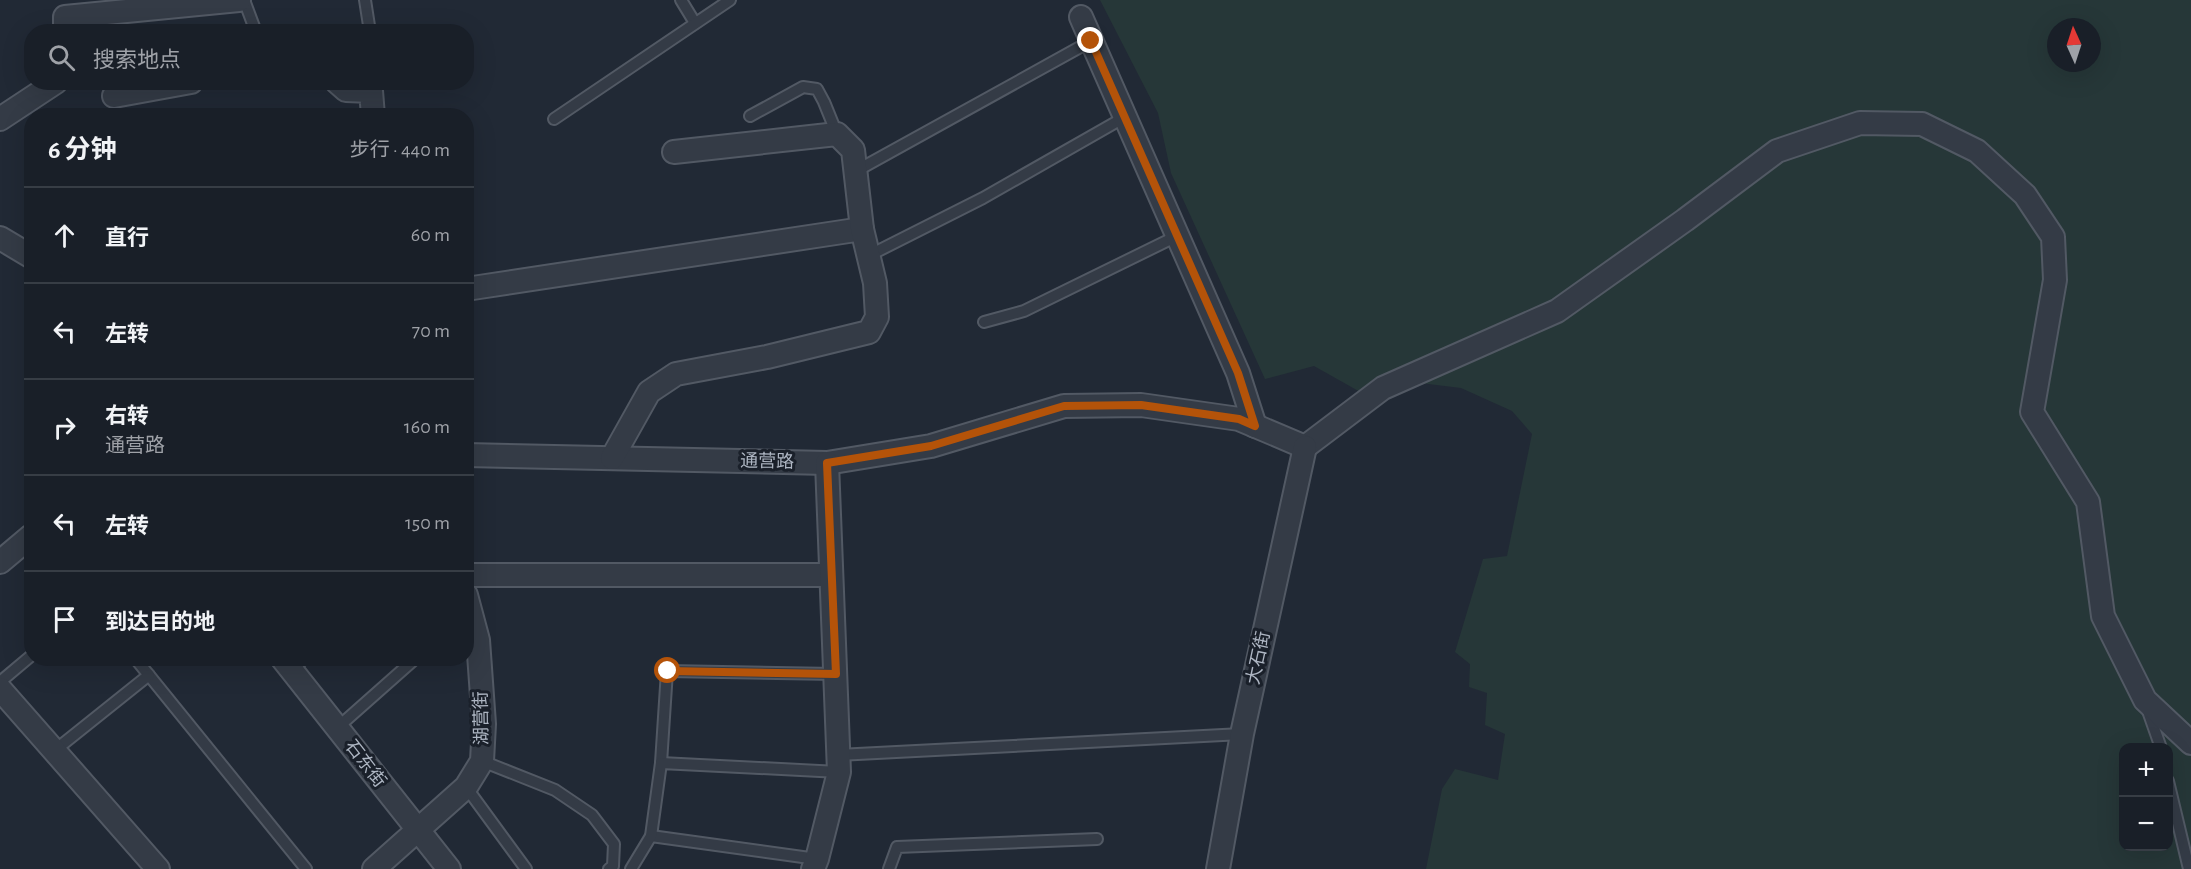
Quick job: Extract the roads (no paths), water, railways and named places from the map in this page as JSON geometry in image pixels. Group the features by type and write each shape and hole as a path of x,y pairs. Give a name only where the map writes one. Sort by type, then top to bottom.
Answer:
{"street":[{"path":"65,24 65,17 239,0"},
{"path":"1081,17 1238,373 1255,426"},
{"path":"0,119 44,90"},
{"path":"114,96 147,90"},
{"path":"346,90 371,91 372,108"},
{"path":"1305,447 1383,388 1557,311 1777,151 1860,123 1922,124 1977,151 2025,195 2054,237 2055,280 2032,412 2088,502 2103,615 2145,700 2191,743"},
{"path":"612,458 649,393 676,374 767,357 869,332 877,317 875,283 862,229 853,150 837,134 674,152"},
{"path":"474,288 862,229"},
{"path":"0,238 24,252"},
{"name":"通营路","path":"474,454 827,463 931,446 1064,406 1141,405 1239,419 1305,447"},
{"name":"大石街","path":"1218,869 1242,734 1305,447"},
{"path":"815,864 839,764 827,463"},
{"path":"0,562 24,542"},
{"path":"474,575 831,575"},
{"name":"湖营街","path":"374,869 466,788 482,761 484,724 478,640 474,625"},
{"name":"石东街","path":"296,666 337,728 449,869"},
{"path":"0,689 158,869"}],"lane":[{"path":"244,0 253,24"},
{"path":"365,0 369,24"},
{"path":"681,0 695,24"},
{"path":"554,119 730,0"},
{"path":"856,171 1091,41"},
{"path":"750,116 803,87 817,89 837,134"},
{"path":"868,256 982,198 1125,117"},
{"path":"984,322 1024,311 1178,236"},
{"path":"0,682 24,662"},
{"path":"142,666 306,869"},
{"path":"337,728 407,666"},
{"path":"631,869 651,836 661,763 668,671 836,674"},
{"path":"54,751 149,675"},
{"path":"2145,700 2160,743"},
{"path":"661,763 839,764 1242,734"},
{"path":"482,761 555,790 592,815 614,844 613,866 609,869"},
{"path":"466,788 526,869"},
{"path":"2173,797 2189,869"},
{"path":"651,836 815,864"},
{"path":"889,869 897,847 1097,839"}]}
